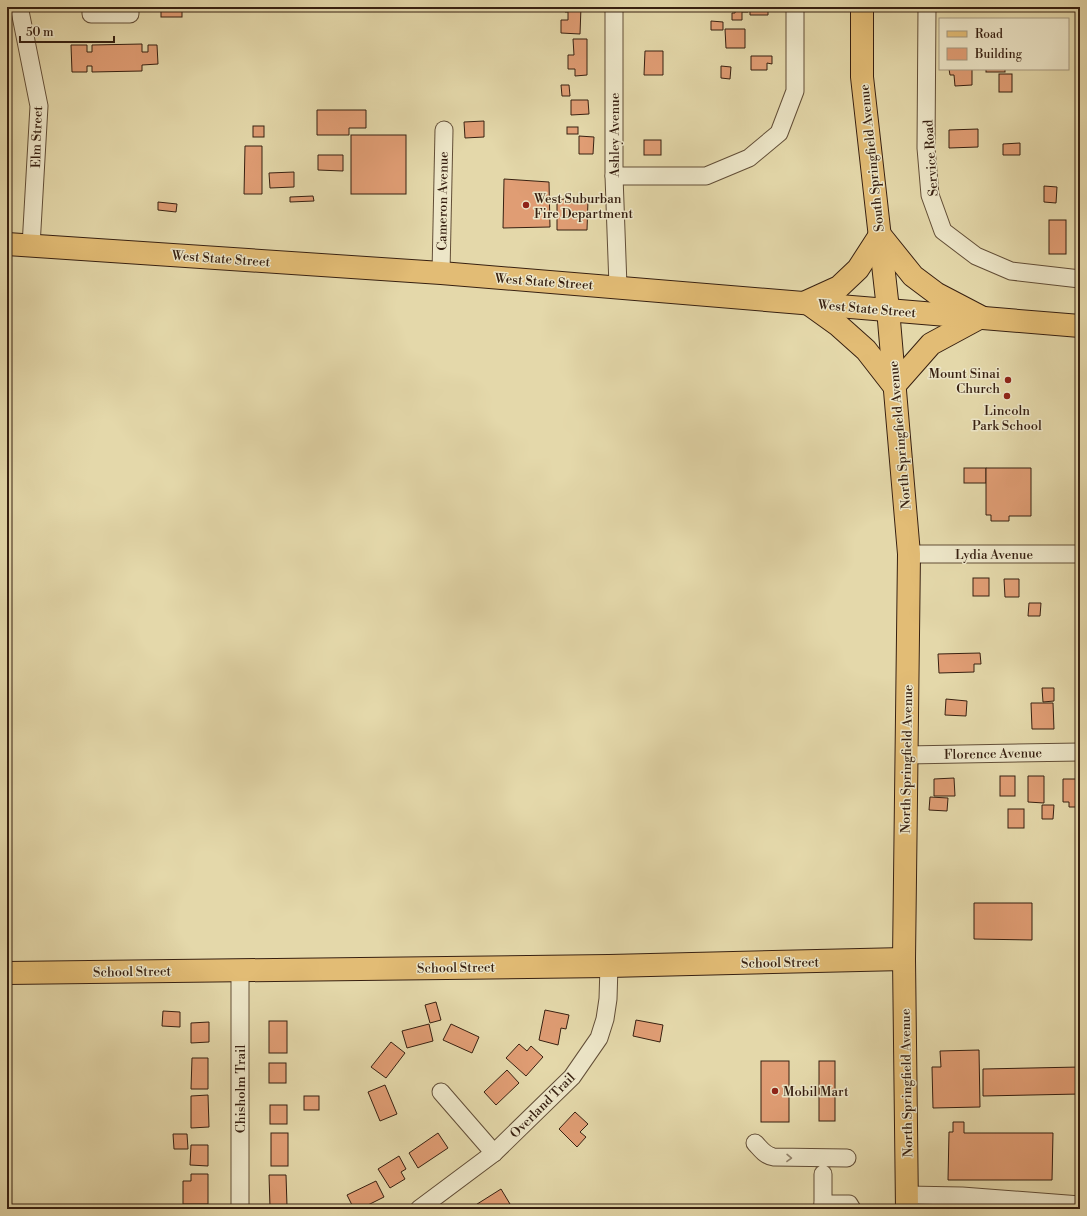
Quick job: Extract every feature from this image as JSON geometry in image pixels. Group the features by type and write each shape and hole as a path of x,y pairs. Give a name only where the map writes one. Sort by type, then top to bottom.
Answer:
{"main road":[{"name":"South Springfield Avenue","path":"862,7 862,77 888,309"},
{"path":"880,235 913,276 937,294 981,317 931,344 894,386 866,350 838,325 806,302 839,287 858,269 880,235"},
{"name":"West State Street","path":"7,244 618,286 1080,326"},
{"name":"North Springfield Avenue","path":"888,309 908,554 904,959 907,1202"},
{"name":"School Street","path":"7,973 240,969 609,966 904,959"}],"street":[{"name":"Elm Street","path":"18,7 39,106 31,246"},
{"path":"90,7 91,14 130,14 130,7"},
{"name":"Ashley Avenue","path":"614,7 614,176 618,286"},
{"path":"614,176 706,176 749,158 779,133 795,91 795,7"},
{"name":"Service Road","path":"927,7 926,148 928,179 930,195 943,231 976,256 1011,271 1080,279"},
{"name":"Cameron Avenue","path":"441,273 444,130"},
{"name":"Lydia Avenue","path":"908,554 1080,554"},
{"name":"Florence Avenue","path":"906,755 1080,752"},
{"name":"Overland Trail","path":"419,1209 494,1153 572,1077 599,1038 605,1019 608,999 609,966"},
{"name":"Chisholm Trail","path":"240,969 240,1209"},
{"path":"441,1092 494,1153"},
{"path":"755,1143 769,1156 847,1158"},
{"path":"823,1174 823,1206 849,1204 852,1209"},
{"path":"907,1202 962,1196 1080,1205"}],"building":[{"path":"161,7 182,7 182,17 161,17"},
{"path":"521,7 535,7 535,10 521,10"},
{"path":"565,7 581,7 580,34 561,33 561,20 568,20 568,12 565,12"},
{"path":"736,7 748,7 748,12 742,12 742,20 732,20 732,13 735,13"},
{"path":"750,7 772,7 768,8 768,15 750,15"},
{"path":"711,21 723,22 723,30 711,30"},
{"path":"725,29 745,29 745,48 726,48"},
{"path":"573,39 587,39 587,75 575,76 575,69 568,69 568,55 574,55"},
{"path":"142,44 142,52 148,52 148,45 157,45 158,64 142,65 142,71 92,72 92,66 87,66 87,72 72,72 71,45 87,45 87,52 92,52 92,45"},
{"path":"645,51 663,51 663,75 644,75"},
{"path":"751,56 772,56 772,64 767,63 767,70 751,70"},
{"path":"721,66 731,67 730,79 721,78"},
{"path":"949,70 972,70 972,85 955,86 954,75 950,75"},
{"path":"986,70 1005,70 1005,72 986,72"},
{"path":"999,74 1012,74 1012,92 999,92"},
{"path":"561,85 569,85 570,96 562,96"},
{"path":"571,100 588,100 589,114 571,115"},
{"path":"317,110 366,110 366,128 349,128 349,135 317,135"},
{"path":"484,121 484,137 465,138 464,122"},
{"path":"253,126 264,126 264,137 253,137"},
{"path":"567,127 578,127 578,134 567,134"},
{"path":"978,129 978,147 949,148 949,130"},
{"path":"351,135 406,135 406,194 351,194"},
{"path":"579,136 594,137 593,154 579,154"},
{"path":"644,140 661,140 661,155 644,155"},
{"path":"1020,143 1020,155 1003,155 1003,144"},
{"path":"245,146 262,146 262,194 244,194"},
{"path":"318,155 343,155 343,171 318,170"},
{"path":"294,172 294,187 270,188 269,173"},
{"name":"West Suburban Fire Department","path":"504,179 549,182 550,227 503,228"},
{"path":"1044,186 1057,187 1056,203 1044,202"},
{"path":"313,196 314,201 290,202 290,197"},
{"path":"557,199 588,200 587,230 557,230"},
{"path":"158,202 177,204 176,212 158,210"},
{"path":"1049,220 1066,220 1066,254 1049,254"},
{"path":"964,468 986,468 986,483 964,483"},
{"path":"986,468 1031,468 1031,516 1009,516 1009,521 991,521 991,515 986,515"},
{"path":"973,578 989,578 989,596 973,596"},
{"path":"1004,579 1019,579 1019,597 1005,597"},
{"path":"1029,603 1041,603 1040,616 1028,616"},
{"path":"980,653 981,664 974,664 974,672 939,673 938,654"},
{"path":"1042,688 1054,688 1054,701 1043,702"},
{"path":"946,699 967,701 966,716 945,715"},
{"path":"1031,703 1053,703 1054,729 1032,729"},
{"path":"1000,776 1015,776 1015,796 1000,796"},
{"path":"1028,776 1044,776 1044,803 1028,802"},
{"path":"954,778 955,796 934,796 934,779"},
{"path":"1063,779 1080,779 1080,807 1069,807 1069,802 1063,802"},
{"path":"930,797 948,798 947,811 929,810"},
{"path":"1042,805 1054,805 1053,819 1042,819"},
{"path":"1008,809 1024,809 1024,828 1008,828"},
{"path":"974,903 1032,903 1032,940 974,939"},
{"path":"436,1002 441,1020 430,1023 425,1005"},
{"path":"545,1010 569,1015 566,1029 561,1028 558,1045 539,1040"},
{"path":"163,1011 180,1012 180,1027 162,1026"},
{"path":"636,1020 663,1025 660,1042 633,1036"},
{"path":"269,1021 287,1021 287,1053 269,1053"},
{"path":"209,1022 209,1042 191,1043 191,1023"},
{"path":"429,1024 433,1041 407,1048 402,1031"},
{"path":"451,1024 479,1037 472,1053 443,1040"},
{"path":"391,1042 405,1053 386,1078 371,1067"},
{"path":"519,1044 527,1051 531,1046 543,1057 526,1076 506,1058"},
{"path":"979,1050 980,1107 933,1108 932,1067 941,1067 940,1051"},
{"path":"192,1058 208,1058 208,1089 191,1089"},
{"name":"Mobil Mart","path":"761,1061 789,1061 789,1122 761,1122"},
{"path":"819,1061 835,1061 835,1121 819,1121"},
{"path":"269,1063 286,1063 286,1083 269,1083"},
{"path":"1080,1067 1080,1094 983,1096 983,1069"},
{"path":"507,1070 519,1083 496,1105 484,1092"},
{"path":"385,1085 397,1114 380,1121 368,1092"},
{"path":"208,1095 209,1127 191,1128 191,1096"},
{"path":"304,1096 319,1096 319,1110 304,1110"},
{"path":"270,1105 287,1105 287,1124 270,1124"},
{"path":"575,1112 588,1124 580,1132 586,1137 577,1147 559,1129"},
{"path":"953,1122 964,1122 964,1133 1053,1133 1052,1180 948,1180 949,1132 953,1132"},
{"path":"271,1133 288,1133 288,1166 271,1166"},
{"path":"438,1133 448,1148 418,1168 409,1153"},
{"path":"173,1134 187,1134 188,1149 174,1149"},
{"path":"191,1145 208,1145 208,1166 190,1165"},
{"path":"399,1156 406,1169 401,1172 405,1179 390,1188 378,1169"},
{"path":"191,1174 208,1174 208,1204 183,1204 183,1181 191,1181"},
{"path":"269,1175 286,1175 287,1206 270,1207"},
{"path":"376,1181 384,1197 360,1209 354,1209 347,1195"},
{"path":"501,1189 510,1204 501,1209 476,1209 474,1206"}],"place":[{"name":"West Suburban Fire Department","path":"526,205"},
{"name":"Mount Sinai Church","path":"1008,380"},
{"name":"Lincoln Park School","path":"1007,396"},
{"name":"Mobil Mart","path":"775,1091"}]}
